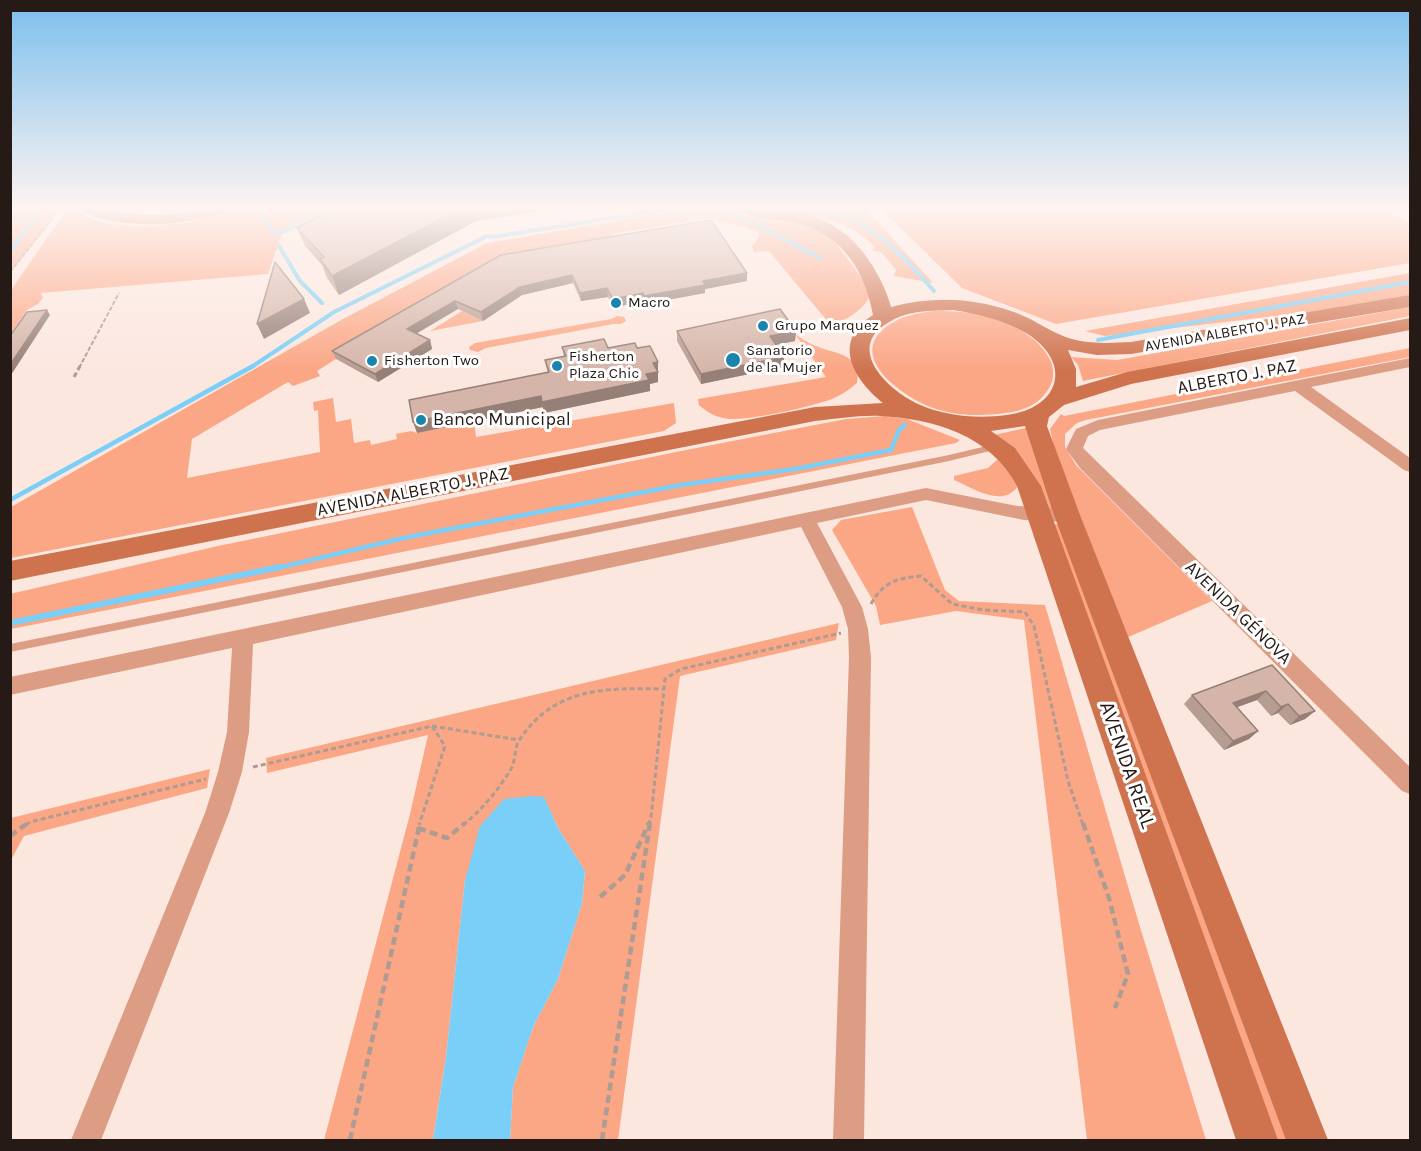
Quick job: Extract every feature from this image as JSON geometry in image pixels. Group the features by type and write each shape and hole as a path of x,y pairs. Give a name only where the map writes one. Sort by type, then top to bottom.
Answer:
{"main road":[{"path":"861,263 878,292 884,317"},
{"path":"866,269 905,294 930,304"},
{"name":"AVENIDA ALBERTO J. PAZ","path":"1040,334 1071,347 1095,350 1131,348 1410,301"},
{"path":"930,304 976,307 1006,316 1040,334 1054,346 1063,360 1067,374 1065,387 1048,407 1018,421 992,424 955,422 902,405 882,391 868,376 860,354 861,344 865,334 884,317 905,309 930,304"},
{"name":"AVENIDA ALBERTO J. PAZ","path":"1048,407 1127,378 1410,324"},
{"name":"AVENIDA ALBERTO J. PAZ","path":"815,414 852,396 868,376"},
{"name":"AVENIDA REAL","path":"1048,407 1036,426 1053,515 1257,1140"},
{"name":"AVENIDA ALBERTO J. PAZ","path":"10,571 815,414 878,409 928,415"},
{"name":"AVENIDA REAL","path":"955,422 1000,446 1020,468 1053,515 1307,1140"}],"street":[{"name":"ALBERTO J. PAZ","path":"1076,439 1084,430 1098,425 1410,363"},
{"path":"1297,386 1410,466"},
{"name":"AVENIDA GÉNOVA","path":"1076,439 1074,448 1086,464 1410,783"},
{"path":"10,686 926,494 941,495 1011,512 1053,515"},
{"path":"806,519 852,607 858,629 849,1140"},
{"path":"86,1140 217,813 230,772 238,732 243,637"}],"lane":[{"path":"10,648 1000,446"}],"path":[{"path":"74,377 120,293"},
{"path":"602,1140 651,818 665,679 681,669 858,629 879,588 897,578 921,576 947,601 964,607 1025,612 1034,626 1068,781 1109,898 1128,974 1115,1008"},
{"path":"418,828 447,838 474,816 512,768 519,740 549,707 582,692 621,688 664,689"},
{"path":"11,836 30,822 230,772 432,726 519,740"},
{"path":"350,1140 418,828 445,746 432,726"},
{"path":"600,897 625,875 651,818"}],"shaded area":[{"path":"11,263 18,263 11,272"},
{"path":"30,263 272,263 268,274 41,293 43,298 27,310 11,333 11,290"},
{"path":"450,263 505,263 336,359 317,371 320,376 293,386 288,382 192,439 187,478 320,452 318,410 314,411 313,402 333,398 336,422 351,419 354,443 370,440 371,445 397,439 396,434 411,431 417,433 474,421 476,437 674,403 676,423 664,431 11,558 11,507 343,319"},
{"path":"779,263 850,263 863,280 870,296 853,315 835,323 829,323"},
{"path":"890,263 915,263 933,283 894,276 896,270"},
{"path":"936,263 1410,263 1056,324 962,288"},
{"path":"1410,273 1410,296 1345,308 1105,336 1085,331"},
{"path":"1410,307 1410,316 1083,381 1078,365 1071,357 1117,360"},
{"path":"462,311 483,321 430,331"},
{"path":"933,311 964,312 994,318 1023,332 1041,346 1048,355 1053,375 1051,385 1041,398 1026,408 993,414 964,415 945,412 907,395 882,373 874,360 873,347 879,334 894,322"},
{"path":"617,316 624,317 626,321 621,324 486,348 478,352 470,350 469,347 475,343 611,319"},
{"path":"795,334 813,345 852,360 858,373 857,383 844,393 829,400 760,416 723,418 699,405 698,399 826,377"},
{"path":"1410,348 1410,357 1086,420 1077,423 1065,434 1065,447 1076,465 1212,601 1126,638 1055,451 1050,429 1061,414 1064,416"},
{"path":"885,416 907,419 960,440 956,443 11,629 10,594 218,546 686,450 846,419"},
{"path":"1030,427 1059,508 1042,507 1026,466 1014,451 994,435"},
{"path":"1001,456 1020,483 1014,491 1006,495 989,495 954,480 954,476 988,468"},
{"path":"912,507 945,590 959,601 1045,605 1140,927 1206,1140 1087,1140 1024,620 956,611 880,625 876,606 832,530 841,520"},
{"path":"1053,524 1063,525 1296,1140 1271,1140"},
{"path":"839,623 836,640 680,676 618,1140 510,1140 513,1087 533,1027 558,979 582,903 585,871 558,828 544,798 465,880 446,1057 433,1140 324,1140 410,814 428,735 267,773 266,758"},
{"path":"210,769 207,788 24,836 11,860 11,818"}],"water":[{"path":"544,797 558,828 585,871 582,903 558,979 533,1027 513,1087 510,1140 433,1140 446,1057 465,880 480,826 504,799"}],"building":[{"path":"275,263 276,263 304,299 257,324"},
{"path":"323,263 357,263 332,276"},
{"path":"487,263 740,263 747,273 703,281 705,285 613,299 607,288 580,293 572,275 520,287 481,312 455,301 407,329 430,340 375,374 332,351"},
{"path":"780,309 796,331 770,336 784,357 701,374 677,331"},
{"path":"47,310 10,365 10,336 27,312"},
{"path":"604,339 608,348 635,343 637,348 650,346 658,362 653,363 658,372 646,374 649,380 542,402 541,396 413,422 409,400 549,372 545,360 566,356 562,347"},
{"path":"1272,665 1315,711 1299,716 1288,704 1281,707 1266,691 1233,703 1258,731 1233,741 1192,695"}],"waterway":[{"path":"289,263 300,281 322,303"},
{"path":"253,366 334,312 433,263"},
{"path":"908,263 934,291"},
{"path":"1098,340 1410,282"},
{"path":"10,500 253,366"},
{"path":"273,569 408,537 681,485 795,469 891,450 899,430 905,425"},
{"path":"10,623 280,567"}],"place":[{"name":"Macro","path":"616,303"},
{"name":"Grupo Marquez","path":"763,326"},
{"name":"Sanatorio de la Mujer","path":"733,360"},
{"name":"Fisherton Two","path":"372,361"},
{"name":"Fisherton Plaza Chic","path":"557,366"},
{"name":"Banco Municipal","path":"421,420"}]}
